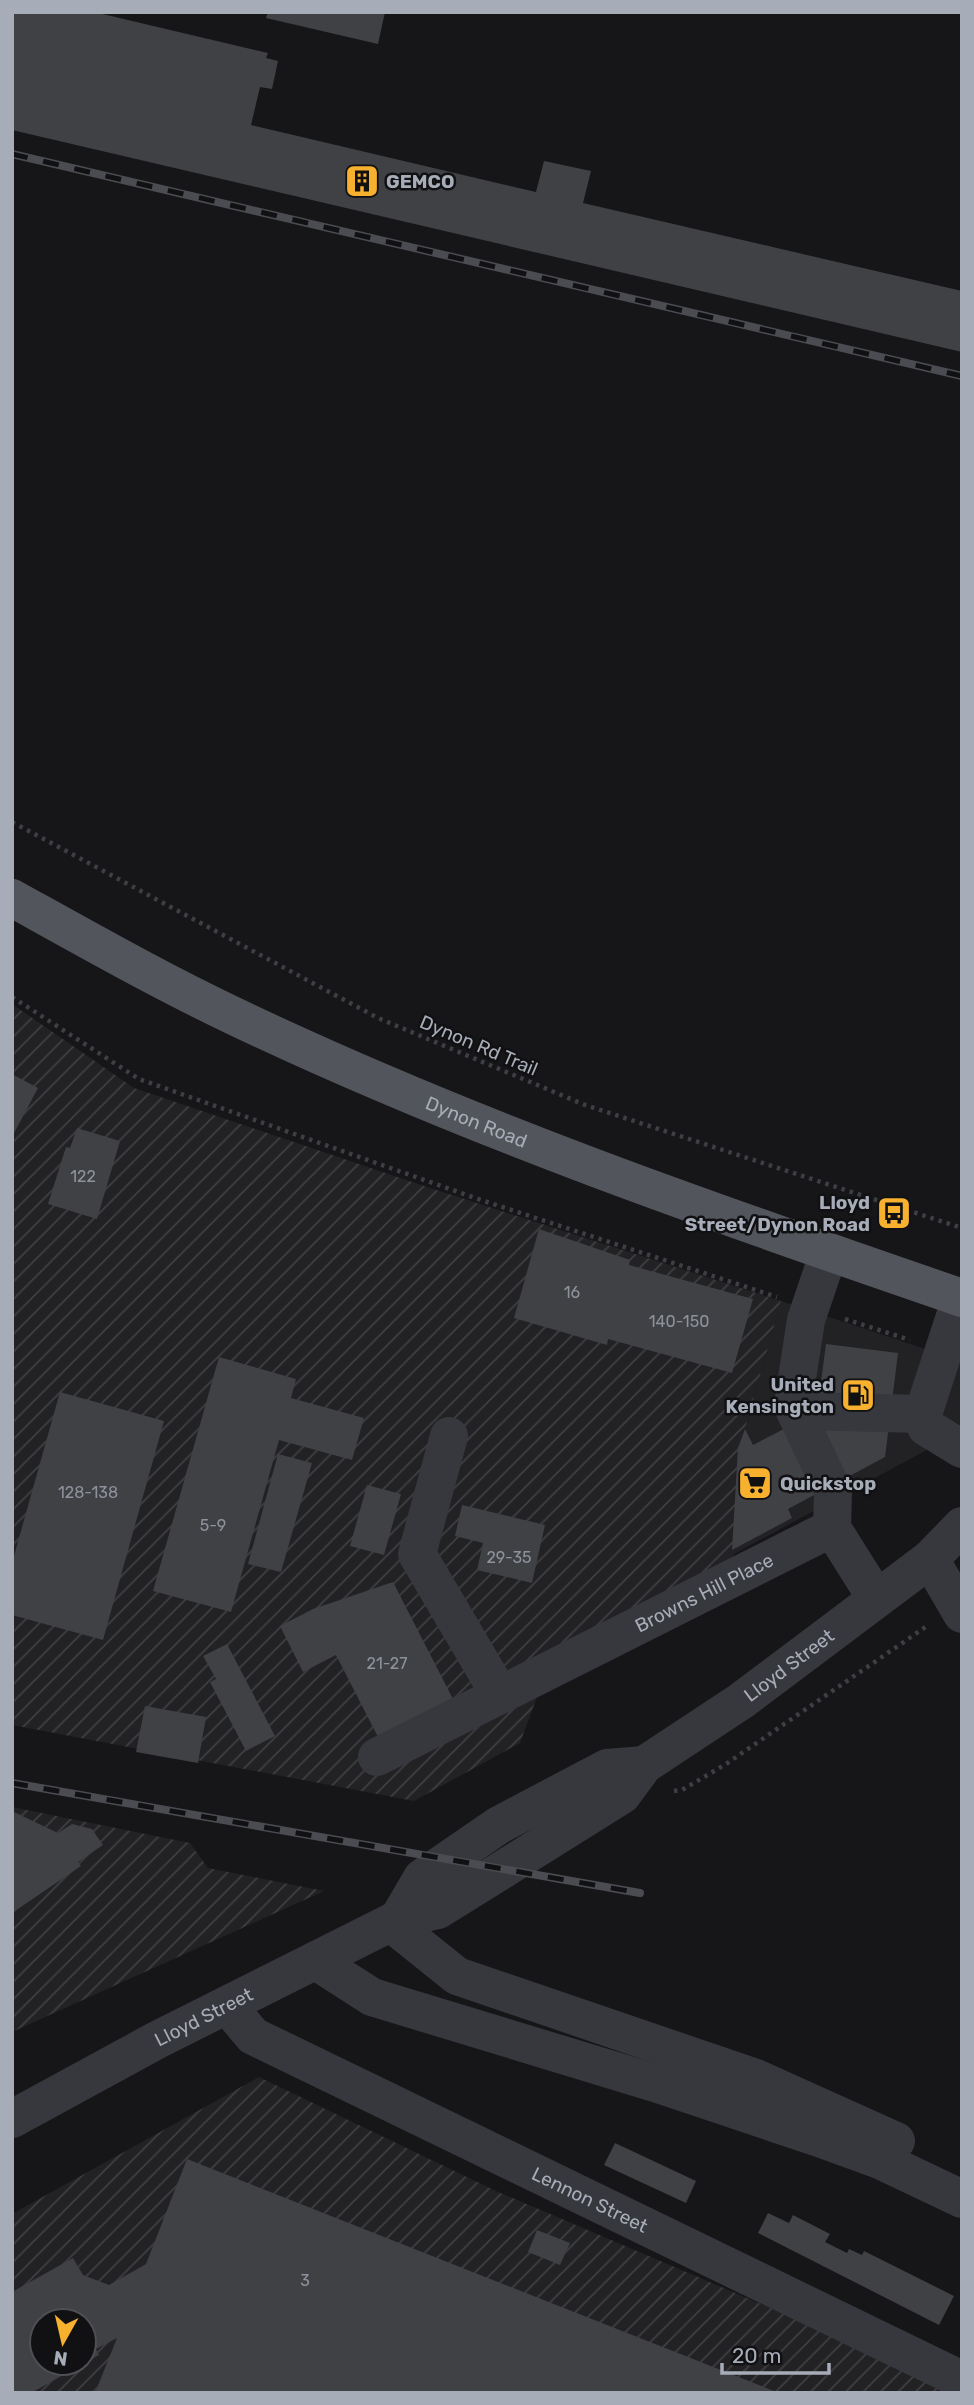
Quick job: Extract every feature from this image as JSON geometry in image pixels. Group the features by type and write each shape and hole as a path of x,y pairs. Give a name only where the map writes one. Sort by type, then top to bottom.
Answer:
{"main road":[{"name":"Dynon Road","path":"12,898 206,1003 390,1086 529,1143 961,1298"}],"street":[{"path":"829,1252 810,1307 794,1398 795,1411 833,1492 832,1528 876,1598"},
{"path":"961,1298 923,1415 926,1427 962,1449"},
{"path":"795,1411 923,1415"},
{"path":"449,1436 418,1554 500,1695"},
{"name":"Lloyd Street","path":"12,2119 227,2005 394,1921 438,1910 622,1795 645,1765 741,1701 876,1598 946,1553 962,1526"},
{"name":"Browns Hill Place","path":"377,1758 832,1528"},
{"path":"946,1553 962,1614"},
{"path":"394,1921 457,1976 756,2078 962,2174"},
{"path":"316,1961 372,1997 655,2083 816,2137 882,2161 962,2199"},
{"name":"Lennon Street","path":"227,2005 253,2036 962,2380"}],"path":[{"name":"Dynon Rd Trail","path":"12,822 378,1017 585,1105 962,1228"},
{"path":"12,997 139,1079 478,1199 943,1350"},
{"path":"682,1790 726,1764 912,1637"}],"shaded area":[{"path":"12,1004 134,1088 418,1184 781,1301 745,1429 734,1554 713,1600 537,1697 520,1743 414,1801 12,1725"},
{"name":"United Kensington","path":"781,1301 962,1361 962,1431 734,1554 745,1429"},
{"path":"12,1807 190,1843 208,1868 324,1891 12,2032"},
{"path":"259,2077 496,2191 935,2378 959,2393 12,2393 12,2214"}],"building":[{"name":"GEMCO","path":"12,12 94,12 268,53 266,58 278,61 272,89 260,87 251,125 536,192 544,161 591,171 583,203 962,291 962,352 12,130"},
{"path":"268,12 385,12 378,44 266,18"},
{"path":"12,1074 38,1088 12,1137"},
{"path":"77,1128 120,1141 97,1219 48,1204 66,1147 70,1148"},
{"path":"539,1229 630,1260 629,1265 753,1299 732,1373 608,1339 607,1345 514,1318"},
{"path":"826,1344 898,1353 885,1457 788,1509 792,1518 732,1550 738,1448 745,1429 753,1445 817,1412"},
{"path":"219,1357 296,1379 291,1398 364,1418 352,1460 279,1440 231,1612 153,1591"},
{"path":"60,1392 164,1421 103,1640 12,1615 12,1563"},
{"path":"278,1454 312,1463 281,1572 248,1564"},
{"path":"367,1485 401,1494 384,1555 350,1546"},
{"path":"462,1505 545,1525 532,1583 477,1570 483,1543 455,1536"},
{"path":"393,1582 453,1699 378,1737 336,1655 303,1672 280,1626 313,1609"},
{"path":"227,1644 275,1736 246,1751 210,1682 216,1679 203,1656"},
{"path":"145,1706 206,1717 198,1763 136,1752"},
{"path":"12,1813 58,1833 72,1824 92,1829 103,1845 78,1862 81,1866 12,1913"},
{"path":"615,2143 696,2181 686,2203 604,2165"},
{"path":"187,2159 779,2393 95,2393 117,2338 98,2348 98,2307 28,2307 28,2377 60,2377 31,2393 12,2393 12,2292 73,2258 83,2275 109,2285 146,2264"},
{"path":"768,2213 789,2223 793,2215 830,2234 825,2242 847,2253 849,2249 862,2255 864,2251 954,2296 939,2325 758,2233"},
{"path":"537,2230 570,2243 560,2265 528,2252"}],"railway":[{"path":"12,154 962,376"},
{"path":"12,1783 640,1893"}],"place":[{"name":"GEMCO","path":"362,181"},
{"name":"Lloyd Street/Dynon Road","path":"894,1213"},
{"name":"United Kensington","path":"858,1395"},
{"name":"Quickstop","path":"755,1483"}]}
